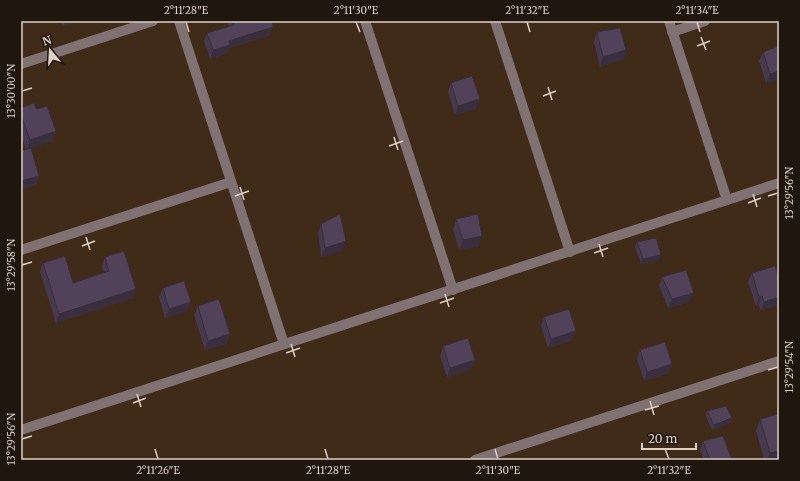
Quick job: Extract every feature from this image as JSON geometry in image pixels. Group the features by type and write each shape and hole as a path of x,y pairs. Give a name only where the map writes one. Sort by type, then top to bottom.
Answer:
{"street":[{"path":"21,64 153,21"},
{"path":"179,21 284,344"},
{"path":"365,21 453,290"},
{"path":"495,21 570,252"},
{"path":"669,21 727,200"},
{"path":"672,32 705,21"},
{"path":"21,250 231,182"},
{"path":"21,430 779,183"},
{"path":"475,460 779,361"}],"building":[{"path":"233,21 272,21 273,27 229,41 230,45 213,50 207,33 234,25"},
{"path":"620,28 626,50 603,57 597,32"},
{"path":"779,46 779,71 770,74 763,52"},
{"path":"472,76 480,99 458,106 451,83"},
{"path":"34,103 36,109 47,106 56,131 30,140 21,115 21,108"},
{"path":"31,148 39,176 21,181 21,151"},
{"path":"340,214 346,241 325,248 321,224"},
{"path":"478,214 482,236 463,240 456,219"},
{"path":"656,238 661,255 643,259 637,242"},
{"path":"124,251 136,289 59,314 43,263 65,256 73,283 109,271 105,257"},
{"path":"775,266 779,278 779,297 764,302 762,296 759,297 752,273"},
{"path":"686,270 694,293 672,299 662,277"},
{"path":"184,281 191,302 169,309 163,288"},
{"path":"219,299 230,334 208,341 198,306"},
{"path":"569,309 576,331 551,339 544,317"},
{"path":"468,338 475,360 450,368 443,346"},
{"path":"665,342 672,364 647,372 640,350"},
{"path":"726,406 732,418 714,425 707,411"},
{"path":"779,414 779,451 770,453 760,419"},
{"path":"723,436 732,460 710,460 703,441"}]}
